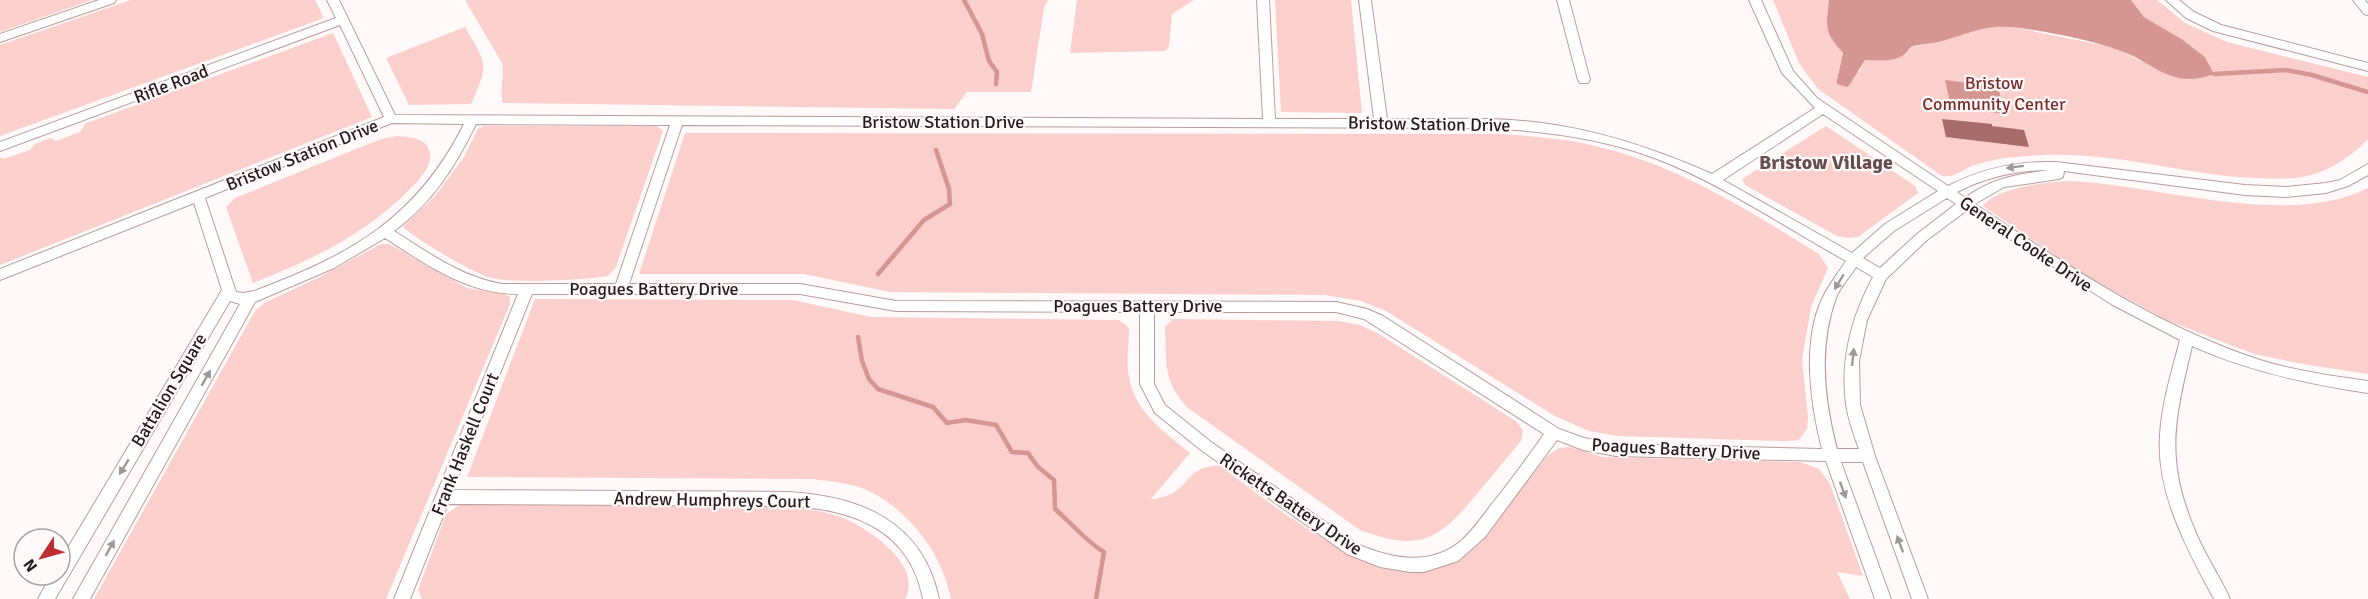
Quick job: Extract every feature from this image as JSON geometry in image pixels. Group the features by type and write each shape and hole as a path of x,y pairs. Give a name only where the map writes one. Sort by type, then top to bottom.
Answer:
{"street":[{"path":"0,38 110,0"},
{"path":"333,0 392,119"},
{"path":"1263,0 1269,123"},
{"path":"1365,0 1381,123"},
{"path":"1563,0 1584,80"},
{"name":"General Cooke Drive","path":"1755,0 1788,73 1804,92 1946,191 2101,294 2187,339 2243,359 2293,373 2368,387"},
{"path":"2172,0 2190,15 2217,28 2368,66"},
{"path":"2359,0 2368,11"},
{"name":"Rifle Road","path":"0,147 342,20"},
{"path":"1713,180 1824,108"},
{"name":"Bristow Station Drive","path":"0,275 392,119 1486,124 1565,131 1661,156 1713,180 1881,275"},
{"path":"198,197 230,295 235,298 251,297 319,270 363,248 386,232 420,202 434,184 447,166 472,120"},
{"path":"621,289 677,121"},
{"path":"1883,599 1831,455 1817,392 1816,355 1820,324 1832,294 1854,259 1898,222 1946,191 1971,178 2004,168 2035,165 2094,170 2245,190 2286,192 2326,189 2344,183 2368,169"},
{"path":"1920,599 1868,456 1853,405 1852,361 1860,320 1866,303 1881,275 1899,257 1988,189 2015,179 2094,170"},
{"name":"Poagues Battery Drive","path":"386,232 464,279 502,289 800,289 896,306 1328,306 1367,314 1554,433 1583,444 1616,450 1868,456"},
{"name":"Battalion Square","path":"72,555 228,290"},
{"name":"Frank Haskell Court","path":"402,599 527,290"},
{"name":"Battalion Square","path":"81,599 251,297"},
{"name":"Ricketts Battery Drive","path":"1147,306 1147,384 1160,409 1216,453 1352,549 1372,559 1403,566 1416,566 1440,561 1459,551 1478,534 1554,433"},
{"path":"2187,339 2169,422 2167,449 2178,503 2191,539 2222,599"},
{"name":"Andrew Humphreys Court","path":"444,497 788,499 835,504 855,509 907,545 922,565 930,587 931,599"}],"green space":[{"path":"0,0 92,0 0,32"},
{"path":"131,0 315,0 324,18 0,136 0,45"},
{"path":"465,0 1048,0 1044,8 1031,92 967,92 954,109 503,103 502,63"},
{"path":"1077,0 1194,0 1172,14 1169,46 1165,51 1070,53"},
{"path":"1275,0 1351,0 1362,113 1281,112"},
{"name":"Bristow Community Center","path":"1773,0 1829,0 1828,29 1843,53 1837,80 1860,71 1865,60 1905,54 1912,47 1939,42 1982,27 2008,26 2106,46 2140,61 2214,74 2205,57 2183,40 2144,17 2131,0 2157,0 2185,23 2227,42 2368,77 2368,139 2354,152 2330,168 2312,175 2294,178 2238,177 2117,159 2068,155 2035,155 1998,159 1980,163 1954,175 1942,176 1818,89 1799,63"},
{"path":"465,27 478,49 483,65 481,80 471,104 409,105 386,58"},
{"path":"333,33 372,117 0,265 0,157 4,159 30,150 35,144 50,138 56,141 80,132 86,123"},
{"path":"484,126 657,126 663,131 616,267 608,276 529,281 488,277 444,255 403,227 436,195 464,157 478,129"},
{"path":"1826,126 1915,186 1918,193 1858,237 1837,236 1745,185 1742,179"},
{"path":"685,133 1498,134 1553,138 1607,149 1635,157 1690,180 1743,208 1819,254 1828,268 1811,307 1802,360 1808,417 1807,429 1799,440 1784,441 1618,436 1589,431 1555,416 1386,311 1361,301 1325,295 890,292 804,274 639,274"},
{"path":"397,136 418,139 429,149 429,164 413,186 375,220 356,233 296,265 253,283 226,207 235,198 381,139"},
{"path":"2070,181 2262,205 2300,205 2336,200 2368,188 2368,374 2254,354 2169,321 2089,278 1983,206 1999,194 2011,190 2036,184"},
{"path":"381,244 389,244 467,288 510,297 510,304 386,599 94,599 255,311 266,302 318,278"},
{"path":"535,299 793,300 871,317 1118,320 1129,329 1128,371 1137,400 1152,420 1190,453 1150,500 1173,493 1201,469 1219,465 1301,525 1366,558 1398,567 1430,568 1467,554 1547,456 1559,448 1570,447 1603,457 1800,462 1819,469 1830,484 1863,576 1837,572 1850,599 951,599 941,567 924,538 913,525 887,502 873,493 851,485 813,479 467,477"},
{"path":"1173,319 1339,321 1360,325 1379,334 1517,422 1523,431 1521,441 1463,511 1438,532 1413,541 1380,537 1360,530 1188,408 1174,389 1166,361 1165,327"},
{"path":"461,504 787,506 814,510 841,517 878,539 900,561 907,573 909,586 905,599 422,599 418,590 446,514"}],"shaded area":[{"path":"1829,0 2131,0 2144,17 2183,40 2205,57 2214,74 2186,79 2175,77 2134,56 2098,44 2051,33 2013,27 1991,27 1911,47 1905,54 1895,59 1865,60 1847,87 1837,84 1843,53 1829,34 1827,17"},
{"path":"1945,80 1998,87 2005,114 1951,107"}],"building":[{"path":"1942,119 2024,130 2029,147 1946,137"}],"waterway":[{"path":"964,0 982,34 989,61 997,72 996,84"},
{"path":"2214,74 2286,70 2312,75 2368,92"},
{"path":"878,274 924,220 950,204 949,189 936,150"},
{"path":"858,337 862,361 869,379 878,389 933,407 947,423 966,420 996,425 1012,452 1028,453 1038,467 1054,480 1055,509 1085,538 1104,552 1096,599"}],"district":[{"name":"Bristow Village","path":"1826,162"}]}
